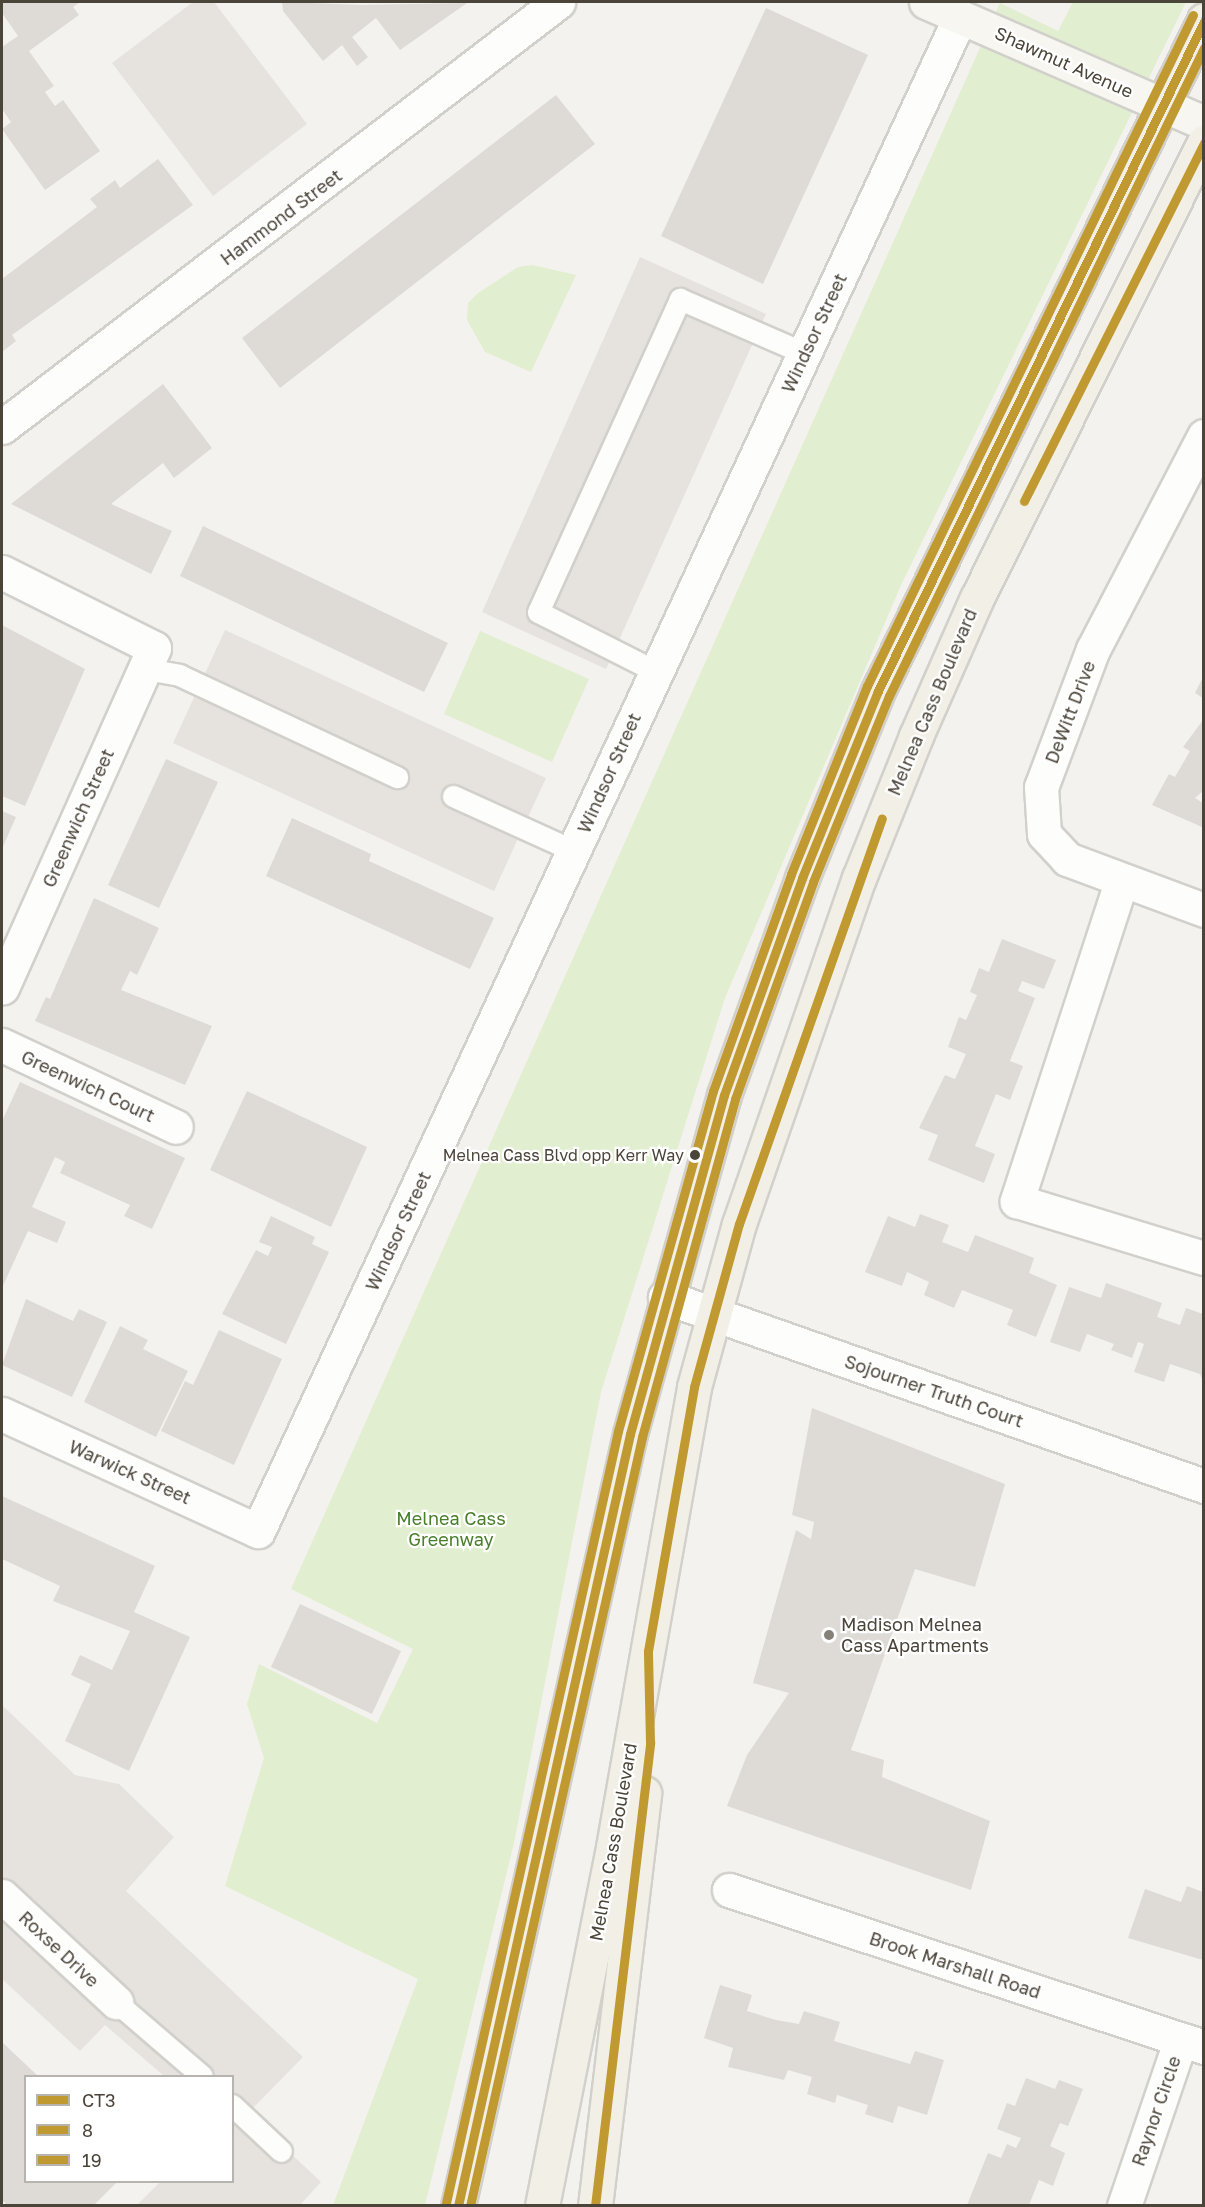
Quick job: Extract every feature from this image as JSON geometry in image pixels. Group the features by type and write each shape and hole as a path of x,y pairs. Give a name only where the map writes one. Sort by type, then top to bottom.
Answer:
{"main road":[{"name":"Shawmut Avenue","path":"926,2 1203,123"},
{"path":"459,2205 609,1522 665,1297 763,983 878,691 1203,20"},
{"name":"Melnea Cass Boulevard","path":"542,2205 712,1313 807,1023 915,736 982,588 1203,142"},
{"path":"595,2205 650,1742 648,1651"}],"street":[{"name":"Hammond Street","path":"2,427 558,2"},
{"name":"Windsor Street","path":"258,1531 960,17"},
{"name":"DeWitt Drive","path":"1203,436 1093,649 1041,787 1044,834 1067,859 1121,882 1203,910"},
{"path":"2,572 150,658"},
{"name":"Greenwich Street","path":"2,987 150,658"},
{"path":"1121,882 1017,1201 1203,1258"},
{"name":"Greenwich Court","path":"2,1045 176,1127"},
{"name":"Sojourner Truth Court","path":"665,1297 1203,1486"},
{"name":"Warwick Street","path":"2,1414 258,1531"},
{"name":"Brook Marshall Road","path":"729,1890 1192,2043"},
{"name":"Roxse Drive","path":"2,1896 116,2002"},
{"name":"Raynor Circle","path":"1124,2205 1192,2043"}],"lane":[{"path":"655,671 538,612 680,299 804,353"},
{"path":"150,658 179,675 397,777"},
{"path":"453,796 574,851"},
{"path":"116,2002 201,2075"},
{"path":"234,2107 281,2151"}],"green space":[{"name":"Melnea Cass Greenway","path":"1073,2 1186,2 901,585 725,998 601,1392 514,1843 425,2205 333,2205 418,1979 225,1886 264,1758 247,1704 259,1664 377,1723 413,1649 291,1589 1000,3 1058,31"},
{"path":"532,265 576,275 531,372 485,352 467,320 468,303 478,293 518,267"},
{"path":"480,631 589,679 552,762 444,714"}],"shaded area":[{"path":"193,2 214,2 307,124 213,196 112,63"},
{"path":"640,257 766,314 606,669 482,612"},
{"path":"225,630 546,778 494,891 173,743"},
{"path":"2,1705 75,1775 119,1784 174,1837 126,1891 303,2057 248,2113 321,2182 300,2205 137,2205 159,2183 234,2183 234,2075 163,2075 105,2025 80,2051 2,1979"}],"building":[{"path":"80,2 73,7 79,15 29,51 54,86 45,92 55,106 63,100 100,151 45,190 2,129 11,122 2,109 2,47 18,36 2,13 2,3"},
{"path":"282,2 361,5 467,3 400,50 376,18 352,37 368,57 357,66 342,45 323,61 283,11"},
{"path":"766,8 868,55 763,284 661,236"},
{"path":"556,95 595,144 280,388 242,338"},
{"path":"158,159 193,205 12,335 16,341 2,352 2,279 97,207 90,199 115,180 120,188"},
{"path":"163,384 212,448 174,478 163,463 111,504 172,531 151,574 11,504"},
{"path":"203,526 448,643 424,692 180,576"},
{"path":"2,625 85,669 25,806 2,796"},
{"path":"1203,677 1203,698 1195,693"},
{"path":"1203,720 1203,791 1195,798 1203,803 1202,827 1152,805 1169,774 1175,777 1190,751 1183,747"},
{"path":"166,759 218,782 159,908 108,885"},
{"path":"2,811 16,817 2,849"},
{"path":"292,818 371,854 369,861 494,918 470,969 266,876"},
{"path":"94,898 159,928 137,975 130,971 121,990 212,1026 185,1085 35,1021 46,997 50,999"},
{"path":"1002,939 1056,960 1044,989 1022,981 1018,991 1035,998 1010,1061 1023,1066 1010,1100 996,1094 975,1146 995,1154 984,1183 928,1160 938,1135 919,1128 945,1075 955,1079 966,1054 948,1047 959,1017 966,1020 977,995 970,992 979,968 989,972"},
{"path":"20,1082 185,1158 152,1229 124,1216 130,1205 60,1173 65,1162 55,1157 32,1207 66,1222 57,1243 28,1231 2,1288 2,1121"},
{"path":"247,1091 367,1147 331,1227 210,1170"},
{"path":"920,1214 949,1225 942,1242 968,1252 975,1235 1034,1258 1029,1273 1057,1285 1036,1337 1007,1325 1013,1310 962,1290 954,1308 924,1295 929,1282 907,1272 902,1286 865,1272 888,1216 915,1227"},
{"path":"271,1216 315,1237 312,1244 329,1252 286,1344 222,1314 256,1250 268,1256 272,1247 259,1242"},
{"path":"1106,1283 1162,1303 1157,1317 1180,1325 1186,1308 1203,1314 1203,1381 1200,1374 1170,1364 1164,1382 1134,1372 1144,1344 1138,1342 1132,1358 1111,1350 1114,1344 1087,1334 1080,1352 1050,1342 1069,1287 1101,1298"},
{"path":"26,1299 73,1321 79,1309 107,1322 72,1397 2,1365"},
{"path":"120,1326 148,1340 143,1349 188,1371 156,1437 84,1402"},
{"path":"219,1330 282,1359 234,1465 161,1431 185,1381 193,1385"},
{"name":"Madison Melnea Cass Apartments","path":"812,1408 1005,1484 975,1587 915,1569 851,1750 884,1760 882,1777 990,1821 971,1890 727,1806 747,1755 789,1693 753,1683 796,1530 811,1539 814,1522 792,1515"},
{"path":"2,1496 155,1566 134,1612 190,1637 129,1771 65,1741 91,1684 71,1675 80,1655 112,1670 130,1631 53,1601 60,1586 2,1559"},
{"path":"300,1604 401,1651 372,1714 271,1667"},
{"path":"1187,1886 1203,1892 1203,1960 1128,1938 1145,1889 1181,1902"},
{"path":"720,1985 752,1995 747,2011 776,2020 799,2024 804,2011 840,2022 834,2041 910,2064 915,2051 944,2060 927,2115 898,2106 893,2123 865,2114 868,2105 837,2095 835,2103 807,2094 812,2077 788,2070 784,2080 728,2067 733,2048 704,2038"},
{"path":"2,2042 37,2075 24,2075 24,2183 116,2183 94,2205 7,2205 2,2200"},
{"path":"1026,2078 1055,2089 1059,2080 1083,2089 1068,2126 1060,2123 1050,2146 1065,2153 1053,2186 1039,2180 1029,2205 967,2205 988,2153 1001,2158 1007,2144 1016,2148 1021,2138 997,2129 1007,2103 1015,2106"}],"transit line":[{"name":"19","path":"446,2203 618,1431 713,1091 791,874 867,686 1193,15"},
{"name":"CT3","path":"458,2206 630,1434 724,1095 802,878 878,691 1204,21"},
{"name":"8","path":"470,2206 642,1437 735,1099 813,882 889,696 1204,48"},
{"name":"CT3","path":"1024,501 1204,143"},
{"name":"CT3","path":"595,2206 650,1742 648,1651 694,1387 739,1224 882,819"}],"place":[{"name":"Melnea Cass Blvd opp Kerr Way","path":"695,1155"},
{"name":"Madison Melnea Cass Apartments","path":"829,1635"}]}
